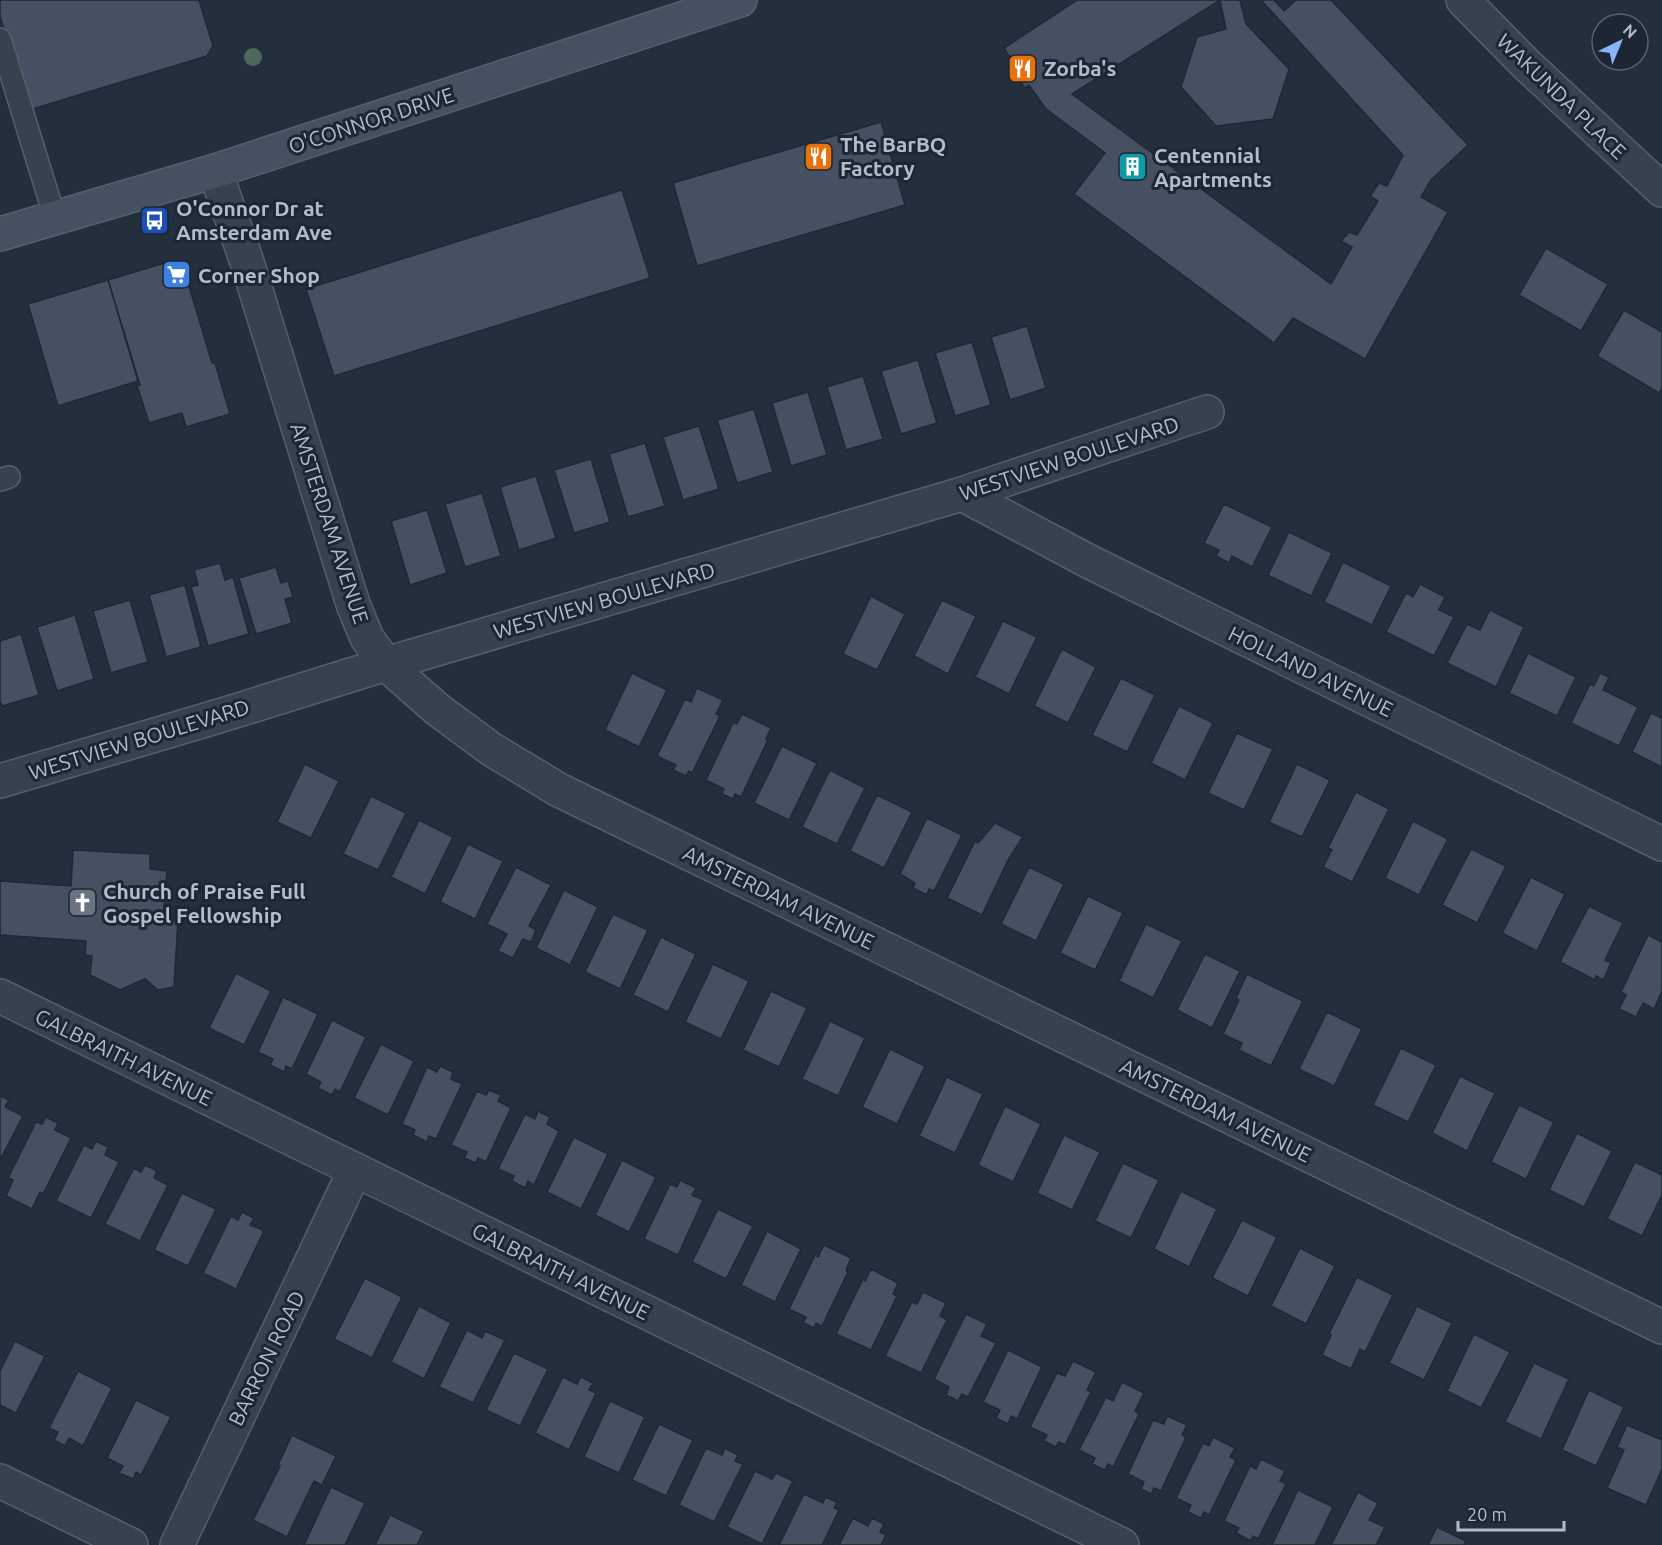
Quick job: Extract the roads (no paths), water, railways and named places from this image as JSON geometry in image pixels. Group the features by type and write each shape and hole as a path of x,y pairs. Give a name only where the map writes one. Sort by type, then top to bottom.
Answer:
{"main road":[{"name":"O'CONNOR DRIVE","path":"0,234 215,171 740,0"}],"street":[{"name":"WAKUNDA PLACE","path":"1463,0 1534,72 1662,190"},
{"name":"AMSTERDAM AVENUE","path":"215,171 247,262 353,604 367,638 386,664 437,709 491,749 559,790 1662,1327"},
{"name":"WESTVIEW BOULEVARD","path":"0,781 962,494 1207,412"},
{"name":"HOLLAND AVENUE","path":"962,494 1090,562 1662,844"},
{"name":"GALBRAITH AVENUE","path":"0,996 1122,1545"},
{"name":"BARRON ROAD","path":"177,1545 355,1170"},
{"path":"0,1481 131,1545"}],"lane":[{"path":"0,39 55,218"}],"place":[{"name":"Zorba's","path":"1023,68"},
{"name":"The BarBQ Factory","path":"819,156"},
{"name":"Centennial Apartments","path":"1133,167"},
{"name":"O'Connor Dr at Amsterdam Ave","path":"155,220"},
{"name":"Corner Shop","path":"177,275"},
{"name":"Church of Praise Full Gospel Fellowship","path":"82,903"}]}
